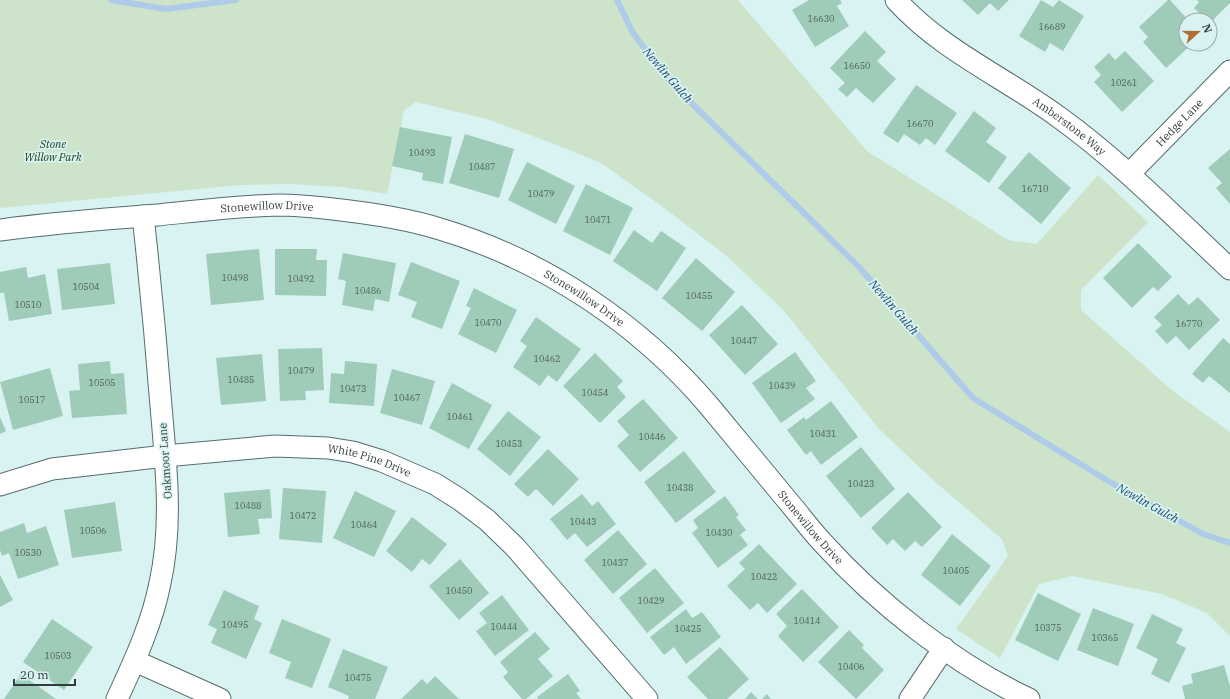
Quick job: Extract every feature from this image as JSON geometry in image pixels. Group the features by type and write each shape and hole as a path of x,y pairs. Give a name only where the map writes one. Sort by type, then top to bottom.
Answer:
{"street":[{"name":"Amberstone Way","path":"896,0 937,38 984,70 1052,112 1080,132 1129,174 1230,269"},
{"name":"Hedge Lane","path":"1129,174 1230,71"},
{"name":"Stonewillow Drive","path":"0,230 53,223 279,205 385,215 440,228 501,251 542,271 594,302 622,323 664,359 708,405 819,540 880,600 944,648 988,677 1029,699"},
{"name":"Oakmoor Lane","path":"117,699 135,661 153,611 161,576 168,519 165,456 143,216"},
{"name":"White Pine Drive","path":"0,485 52,469 165,456 275,446 328,448 353,452 382,461 435,484 459,499 487,520 515,547 647,699"},
{"path":"910,699 944,648"},
{"path":"135,661 220,699"}],"green space":[{"name":"Stone Willow Park","path":"0,0 738,0 867,151 1008,240 1037,244 1098,175 1148,222 1081,290 1081,310 1174,392 1230,432 1230,636 1207,613 1162,594 1072,576 1039,584 1000,658 956,629 1008,556 1002,539 932,479 879,429 784,311 728,257 663,207 601,163 490,120 416,102 404,110 387,194 343,187 289,184 240,185 0,208"}],"building":[{"path":"809,0 840,0 842,3 837,6 849,26 815,47 792,10"},
{"path":"962,0 1009,0 998,11 990,3 978,15"},
{"path":"1041,0 1053,7 1059,0 1084,16 1063,51 1050,43 1045,52 1019,36"},
{"path":"1168,0 1170,0 1181,12 1178,12 1178,52 1183,52 1166,68 1143,42 1148,37 1139,27"},
{"path":"1197,0 1230,0 1230,3 1218,15 1218,12 1198,12 1194,8 1199,2"},
{"path":"865,31 886,52 877,61 896,79 873,103 856,88 847,97 838,89 845,83 830,68"},
{"path":"1125,51 1154,81 1122,112 1094,82 1101,75 1094,67 1109,53 1115,60"},
{"path":"916,85 957,113 935,145 926,138 920,145 904,134 898,143 883,133"},
{"path":"974,111 996,128 986,142 1007,157 989,183 945,151"},
{"path":"400,127 452,137 443,184 422,180 423,173 392,166"},
{"path":"465,134 514,149 499,198 449,183"},
{"path":"1230,149 1230,204 1216,188 1222,183 1208,168"},
{"path":"1029,152 1071,188 1041,224 998,188"},
{"path":"527,162 575,186 556,224 508,200"},
{"path":"586,184 633,208 610,255 563,231"},
{"path":"634,230 652,243 661,231 686,248 657,291 613,261"},
{"path":"1138,243 1172,277 1158,291 1153,287 1132,308 1103,278"},
{"path":"259,249 264,300 211,305 206,254"},
{"path":"275,249 317,249 316,260 327,260 326,296 275,295"},
{"path":"343,253 396,263 389,302 375,299 373,311 342,305 346,281 338,279"},
{"path":"696,258 735,292 702,331 662,298"},
{"path":"411,262 460,281 442,329 411,317 417,302 398,295"},
{"path":"110,263 115,304 62,310 57,269"},
{"path":"26,267 28,278 45,274 52,314 9,321 4,293 0,293 0,272"},
{"path":"474,288 517,310 496,353 458,334 471,308 466,306"},
{"path":"1178,294 1189,305 1198,297 1220,320 1189,350 1176,336 1167,344 1155,331 1162,325 1154,317"},
{"path":"742,305 778,344 745,375 709,335"},
{"path":"536,317 581,349 557,382 548,375 540,386 513,367 527,346 520,341"},
{"path":"1223,338 1230,344 1230,393 1209,376 1203,383 1192,374"},
{"path":"322,348 324,390 305,391 306,400 280,401 278,349"},
{"path":"795,352 816,381 806,388 815,399 781,423 752,383"},
{"path":"595,353 623,381 617,387 626,397 600,423 563,386"},
{"path":"262,354 266,401 221,405 216,358"},
{"path":"110,361 111,374 124,373 127,414 72,418 69,391 80,390 78,364"},
{"path":"345,361 377,364 374,406 329,403 331,373 344,374"},
{"path":"50,368 63,416 13,430 0,382"},
{"path":"392,369 435,381 422,425 380,413"},
{"path":"452,383 492,405 469,449 429,428"},
{"path":"643,399 678,438 640,472 617,446 629,435 617,421"},
{"path":"831,401 858,437 821,465 811,451 806,455 787,430 804,417 806,420"},
{"path":"508,411 541,437 510,476 477,449"},
{"path":"0,417 6,431 0,434"},
{"path":"861,447 895,489 861,518 826,476"},
{"path":"548,449 579,479 553,506 536,489 528,497 514,484"},
{"path":"684,451 716,492 676,523 644,482"},
{"path":"283,488 326,491 322,543 279,539"},
{"path":"270,489 272,518 258,519 260,534 228,537 224,493"},
{"path":"355,491 396,511 374,557 333,538"},
{"path":"908,492 942,527 922,547 915,541 905,551 893,539 887,545 871,528"},
{"path":"582,494 592,506 598,501 616,524 587,547 575,533 567,540 550,519"},
{"path":"725,496 739,515 736,517 746,530 740,535 748,545 718,568 692,533 698,528 693,520"},
{"path":"115,502 122,551 72,558 64,510"},
{"path":"412,517 447,544 430,565 422,559 412,572 386,551"},
{"path":"24,523 27,533 46,526 59,565 18,579 9,553 2,556 0,550 0,532"},
{"path":"618,530 647,564 613,594 584,560"},
{"path":"952,534 991,566 960,606 921,575"},
{"path":"759,544 797,584 767,613 758,603 750,610 727,586 745,569 739,563"},
{"path":"460,559 489,593 459,620 429,586"},
{"path":"655,568 684,603 647,633 619,598"},
{"path":"0,575 13,600 0,607"},
{"path":"802,589 839,627 803,662 778,636 787,626 776,614"},
{"path":"224,590 259,606 254,619 262,623 246,659 211,643 217,629 208,625"},
{"path":"1038,593 1081,614 1058,661 1015,640"},
{"path":"502,595 529,630 495,656 476,631 487,623 479,613"},
{"path":"1093,608 1134,624 1118,666 1077,650"},
{"path":"686,609 692,618 702,612 721,637 686,664 674,647 664,655 650,637"},
{"path":"1152,614 1183,629 1176,643 1186,648 1169,683 1151,674 1158,659 1136,648"},
{"path":"52,619 93,647 64,690 23,662"},
{"path":"282,619 331,639 312,688 285,678 291,662 269,653"},
{"path":"849,630 864,645 862,648 884,670 856,699 818,662"},
{"path":"535,632 550,649 538,659 553,676 526,699 522,699 503,677 508,672 500,662"},
{"path":"720,647 749,679 727,699 708,699 687,677"},
{"path":"343,649 388,667 375,699 348,699 349,696 328,687"},
{"path":"1224,665 1230,686 1230,699 1185,699 1182,686 1193,683 1191,674"},
{"path":"21,674 56,699 4,699"},
{"path":"568,674 580,691 576,693 581,699 538,699 537,697"},
{"path":"435,676 459,699 401,699 422,679 427,684"},
{"path":"751,692 758,699 745,699"},
{"path":"767,694 771,699 762,699"}],"waterway":[{"name":"Newlin Gulch","path":"111,0 166,9 236,0"},
{"name":"Newlin Gulch","path":"617,0 633,33 672,84 858,266 973,398 1108,481 1203,534 1230,543"}]}
